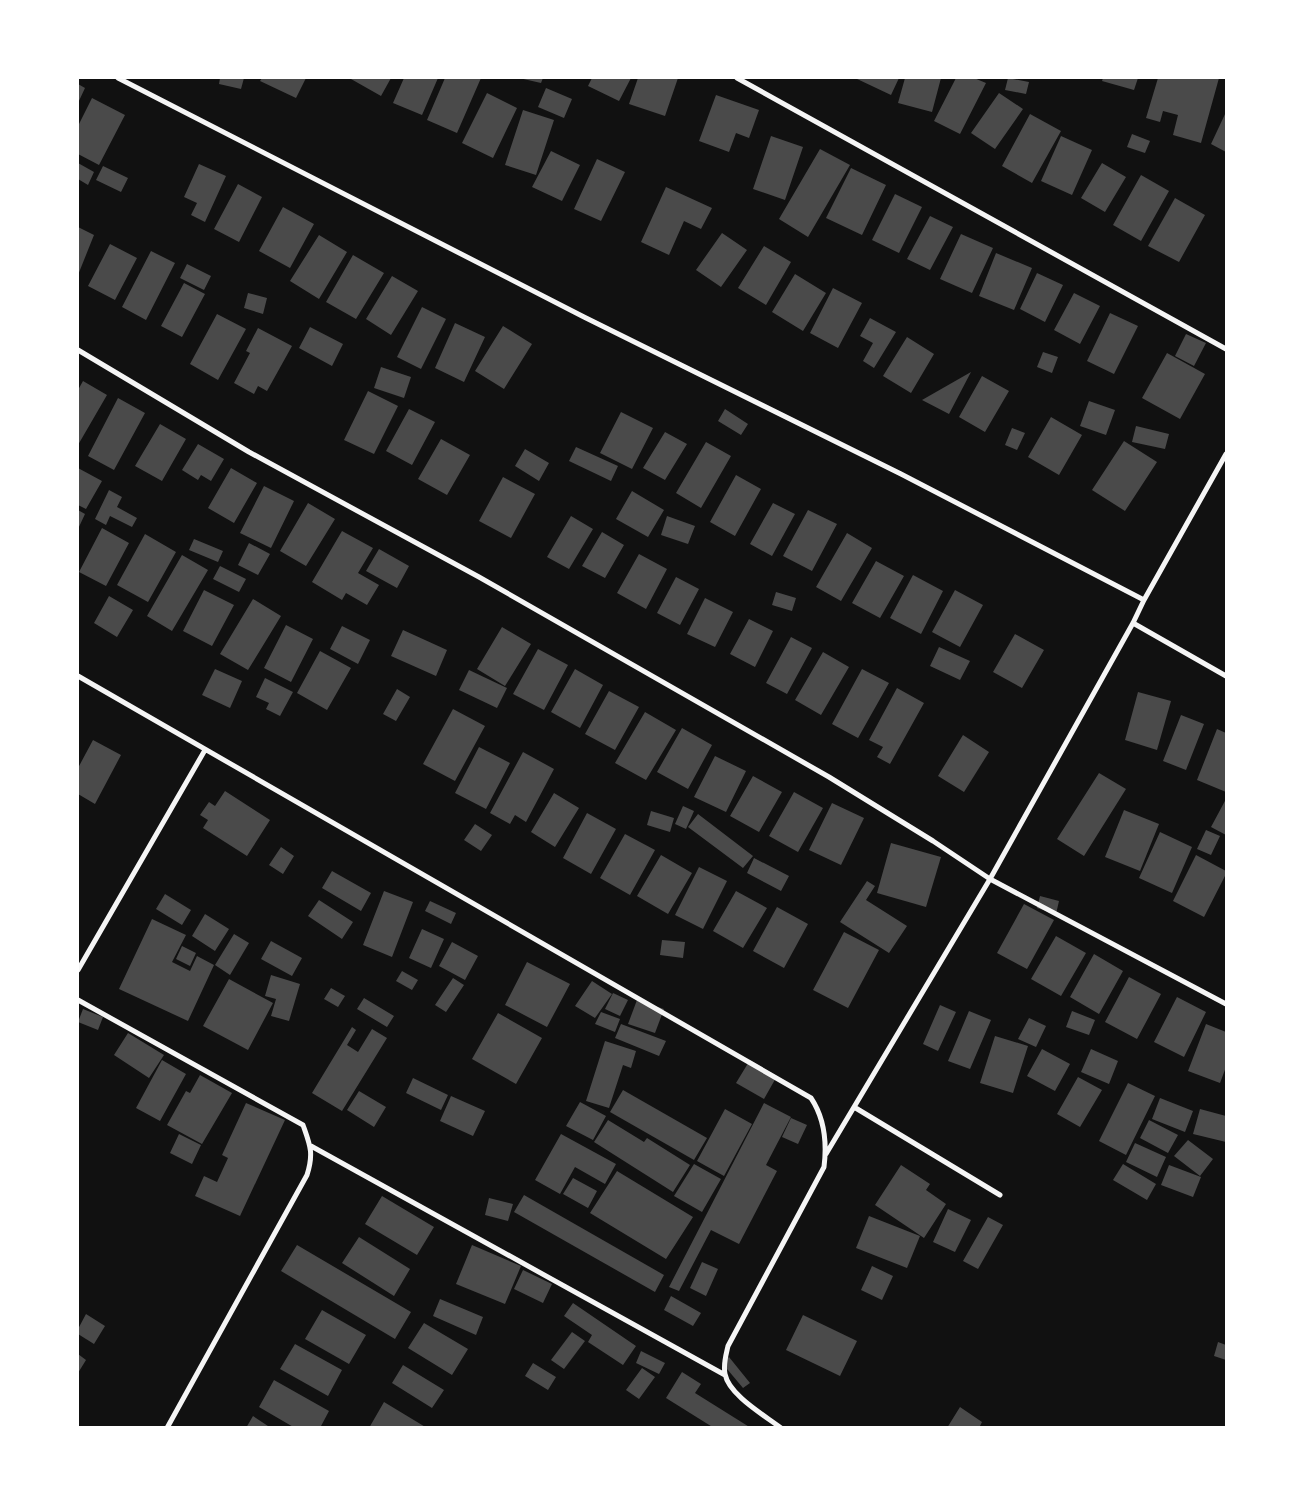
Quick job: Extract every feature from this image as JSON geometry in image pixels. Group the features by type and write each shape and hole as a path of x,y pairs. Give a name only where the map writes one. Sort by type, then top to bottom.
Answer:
{"street":[{"path":"118,78 584,317 901,474 1144,600"},
{"path":"737,78 1226,349"},
{"path":"78,350 250,452 470,573 829,777 990,878 1226,1004"},
{"path":"826,1155 990,878 1226,454"},
{"path":"1133,623 1226,676"},
{"path":"78,676 811,1098 818,1109 822,1121 826,1155 824,1167 728,1346 725,1361 725,1375 731,1386 742,1399 781,1428"},
{"path":"78,970 205,750"},
{"path":"78,1000 303,1125 310,1146 311,1162 307,1175 168,1428"},
{"path":"854,1107 1000,1195"},
{"path":"310,1146 725,1375"}],"building":[{"path":"220,78 244,78 241,89 219,84"},
{"path":"262,78 306,78 296,98 260,81"},
{"path":"352,78 391,78 381,96"},
{"path":"404,78 438,78 422,115 393,103"},
{"path":"445,78 481,78 457,133 427,120"},
{"path":"519,78 543,78 541,83"},
{"path":"592,78 631,78 619,101 588,86"},
{"path":"638,78 678,78 665,116 629,104"},
{"path":"855,78 899,78 891,95"},
{"path":"905,78 941,78 932,112 898,103"},
{"path":"956,78 974,78 986,83 960,134 934,121"},
{"path":"1008,78 1029,82 1026,94 1005,90"},
{"path":"1103,78 1138,78 1134,90 1102,81"},
{"path":"1158,78 1219,78 1201,143 1173,135 1178,115 1163,111 1160,122 1146,118"},
{"path":"78,84 85,88 78,103"},
{"path":"546,88 572,99 564,118 538,107"},
{"path":"487,93 517,108 493,158 462,143"},
{"path":"999,93 1023,109 995,149 971,133"},
{"path":"716,95 759,110 749,138 736,133 729,152 699,141"},
{"path":"92,98 125,115 99,165 78,154 78,126"},
{"path":"523,110 554,120 536,175 505,165"},
{"path":"1226,112 1226,152 1211,144"},
{"path":"1030,114 1061,131 1032,183 1002,166"},
{"path":"1132,134 1150,141 1145,153 1127,147"},
{"path":"771,136 803,147 785,200 753,189"},
{"path":"1061,136 1092,150 1072,195 1041,181"},
{"path":"820,149 850,165 808,237 779,219"},
{"path":"551,151 580,165 562,201 532,187"},
{"path":"597,159 625,172 601,221 574,209"},
{"path":"78,163 94,172 88,185 78,179"},
{"path":"1102,163 1126,177 1105,212 1081,198"},
{"path":"199,164 226,176 205,222 191,215 197,203 184,197"},
{"path":"103,166 128,178 121,192 96,180"},
{"path":"851,168 886,185 862,235 826,218"},
{"path":"1141,175 1169,191 1141,241 1113,225"},
{"path":"238,184 262,197 239,242 214,229"},
{"path":"666,187 712,208 701,229 684,221 669,255 641,242"},
{"path":"895,194 922,207 899,253 872,240"},
{"path":"1175,198 1205,215 1179,262 1148,246"},
{"path":"283,207 314,224 290,268 259,251"},
{"path":"930,216 953,227 930,270 907,259"},
{"path":"78,227 94,235 78,275"},
{"path":"722,233 747,250 721,287 696,270"},
{"path":"961,234 993,248 972,293 940,279"},
{"path":"319,235 347,252 319,299 290,281"},
{"path":"110,244 137,258 115,300 88,286"},
{"path":"764,246 791,262 766,305 738,288"},
{"path":"151,251 175,263 146,320 122,307"},
{"path":"996,253 1032,268 1014,310 979,296"},
{"path":"353,255 384,273 356,319 326,302"},
{"path":"187,264 211,276 204,290 180,278"},
{"path":"1037,273 1063,285 1045,322 1020,309"},
{"path":"795,274 826,293 803,331 772,312"},
{"path":"392,276 418,291 391,335 366,319"},
{"path":"184,283 205,294 182,337 161,326"},
{"path":"833,288 862,303 838,348 810,333"},
{"path":"248,293 267,298 263,314 244,308"},
{"path":"1074,293 1100,306 1080,344 1054,330"},
{"path":"422,307 446,319 421,369 397,357"},
{"path":"1110,313 1138,326 1114,374 1087,361"},
{"path":"217,314 246,329 218,380 190,364"},
{"path":"870,318 896,332 874,368 863,361 873,343 860,336"},
{"path":"455,323 485,337 464,382 435,368"},
{"path":"503,326 532,344 504,389 475,371"},
{"path":"310,327 343,344 332,366 299,348"},
{"path":"258,328 292,346 267,391 258,386 254,394 234,383 250,353 246,351"},
{"path":"1186,334 1206,343 1194,366 1175,356"},
{"path":"907,337 934,354 911,393 883,376"},
{"path":"1043,352 1058,357 1052,373 1037,367"},
{"path":"1167,353 1205,374 1180,419 1142,398"},
{"path":"381,367 411,377 404,398 374,388"},
{"path":"971,372 949,414 922,400"},
{"path":"982,376 1009,391 985,432 959,417"},
{"path":"83,381 107,395 78,445 78,390"},
{"path":"368,391 398,406 374,454 344,440"},
{"path":"118,398 145,413 114,470 88,456"},
{"path":"1089,401 1115,410 1106,435 1080,426"},
{"path":"409,409 435,422 412,465 386,451"},
{"path":"725,409 748,424 741,435 718,421"},
{"path":"621,412 653,428 632,469 600,453"},
{"path":"1051,417 1082,435 1059,475 1028,457"},
{"path":"160,424 186,439 162,481 135,466"},
{"path":"1136,426 1169,434 1165,449 1132,442"},
{"path":"1012,428 1025,433 1017,450 1005,445"},
{"path":"665,432 687,444 665,480 643,468"},
{"path":"441,439 470,455 447,495 418,479"},
{"path":"1124,441 1157,462 1125,511 1092,490"},
{"path":"706,442 731,456 701,508 676,493"},
{"path":"198,444 224,459 211,481 201,475 198,480 182,470"},
{"path":"576,447 618,466 611,481 569,461"},
{"path":"525,449 549,463 539,481 515,466"},
{"path":"78,468 102,481 86,509 78,505"},
{"path":"231,468 257,483 234,523 208,508"},
{"path":"736,475 761,489 735,536 710,522"},
{"path":"503,477 535,494 511,538 479,521"},
{"path":"264,486 294,501 271,548 240,533"},
{"path":"109,490 122,497 117,507 137,518 132,527 110,516 106,525 95,519"},
{"path":"632,491 664,510 648,537 616,519"},
{"path":"308,503 335,519 306,566 280,551"},
{"path":"773,503 795,514 772,556 750,544"},
{"path":"78,510 85,514 78,529"},
{"path":"808,510 837,524 812,571 783,556"},
{"path":"571,516 593,529 569,569 547,557"},
{"path":"667,516 695,526 688,544 661,535"},
{"path":"102,528 129,543 106,586 79,572"},
{"path":"342,531 373,548 358,573 379,585 367,605 346,593 342,600 312,582"},
{"path":"602,532 624,545 605,578 582,566"},
{"path":"847,533 872,548 841,601 816,587"},
{"path":"145,534 176,552 148,602 117,585"},
{"path":"194,539 223,551 218,562 189,550"},
{"path":"249,543 270,554 258,575 238,565"},
{"path":"379,549 409,566 397,588 366,571"},
{"path":"639,554 667,569 646,609 617,593"},
{"path":"182,555 208,570 172,631 147,616"},
{"path":"876,561 904,576 880,618 852,603"},
{"path":"220,566 246,579 239,592 213,579"},
{"path":"913,575 943,591 921,634 890,618"},
{"path":"676,577 699,589 680,625 657,613"},
{"path":"204,590 234,605 212,646 183,631"},
{"path":"955,590 983,605 960,647 932,632"},
{"path":"776,592 796,598 792,611 772,605"},
{"path":"109,596 133,610 117,637 94,623"},
{"path":"705,598 733,612 715,647 687,634"},
{"path":"253,599 281,616 248,670 220,654"},
{"path":"749,619 773,631 755,667 730,654"},
{"path":"286,625 313,639 291,682 264,668"},
{"path":"342,626 370,640 358,664 330,649"},
{"path":"502,627 531,644 505,686 477,669"},
{"path":"403,630 447,650 436,676 391,656"},
{"path":"1015,634 1044,650 1022,688 993,672"},
{"path":"791,637 812,648 787,694 766,683"},
{"path":"939,647 970,661 960,680 930,666"},
{"path":"538,649 568,665 544,710 513,694"},
{"path":"320,651 351,668 327,710 297,693"},
{"path":"823,652 849,667 821,715 795,700"},
{"path":"215,669 242,681 230,708 202,695"},
{"path":"575,669 603,685 580,728 551,712"},
{"path":"862,669 889,683 858,738 832,724"},
{"path":"469,670 507,688 497,708 459,690"},
{"path":"265,678 293,692 280,716 266,709 269,703 256,697"},
{"path":"897,688 924,703 890,764 877,757 883,747 869,740"},
{"path":"397,689 410,697 396,721 383,714"},
{"path":"609,691 639,707 615,750 585,734"},
{"path":"1138,692 1171,701 1157,750 1125,740"},
{"path":"453,709 485,726 455,781 423,764"},
{"path":"645,712 676,730 646,780 615,763"},
{"path":"1181,715 1204,724 1186,770 1163,761"},
{"path":"682,728 712,745 688,789 657,772"},
{"path":"1217,729 1226,733 1226,792 1197,780"},
{"path":"963,735 989,752 964,792 938,776"},
{"path":"93,740 121,755 95,804 78,794 78,768"},
{"path":"479,747 510,763 486,809 455,793"},
{"path":"523,752 554,769 526,822 515,815 510,824 490,813"},
{"path":"715,756 746,771 726,812 694,797"},
{"path":"1099,773 1126,789 1084,856 1057,839"},
{"path":"753,776 782,792 759,832 730,816"},
{"path":"225,791 270,820 247,856 203,828 208,820 200,815 209,802 215,806"},
{"path":"794,792 823,808 798,852 769,836"},
{"path":"554,793 579,808 555,847 531,832"},
{"path":"1226,799 1226,835 1211,827"},
{"path":"832,803 864,818 841,865 809,850"},
{"path":"683,806 694,811 686,829 675,824"},
{"path":"1124,810 1159,824 1140,871 1105,857"},
{"path":"651,811 674,818 670,832 647,825"},
{"path":"587,813 616,829 591,874 563,858"},
{"path":"698,814 753,856 743,868 688,827"},
{"path":"475,824 492,835 481,851 464,840"},
{"path":"1206,830 1220,836 1211,855 1197,849"},
{"path":"1160,832 1192,847 1172,893 1139,878"},
{"path":"625,834 655,850 630,895 600,878"},
{"path":"891,843 941,857 926,907 877,893"},
{"path":"281,847 294,856 283,874 269,865"},
{"path":"661,855 692,873 668,914 637,896"},
{"path":"1196,855 1226,871 1204,917 1173,901"},
{"path":"754,858 789,876 781,891 747,873"},
{"path":"699,867 727,881 703,929 675,915"},
{"path":"332,871 371,893 361,911 322,888"},
{"path":"867,881 875,886 866,900 907,926 889,953 840,922"},
{"path":"384,891 413,902 392,957 363,945"},
{"path":"736,891 767,908 743,948 713,931"},
{"path":"165,894 191,910 182,925 156,909"},
{"path":"1040,896 1059,901 1056,914 1037,908"},
{"path":"319,900 353,922 342,939 308,916"},
{"path":"430,901 456,913 451,924 425,911"},
{"path":"1024,904 1054,920 1027,969 997,953"},
{"path":"777,907 808,924 784,968 753,951"},
{"path":"205,914 229,929 215,951 192,936"},
{"path":"152,919 186,935 172,962 190,971 197,956 214,965 188,1021 119,989"},
{"path":"422,929 444,939 431,968 409,958"},
{"path":"844,932 879,950 848,1008 813,990"},
{"path":"234,934 249,943 230,975 215,965"},
{"path":"1056,936 1086,953 1061,996 1031,979"},
{"path":"662,940 685,942 683,958 660,955"},
{"path":"271,941 302,958 292,976 261,959"},
{"path":"452,942 478,956 465,980 439,966"},
{"path":"182,946 196,953 190,966 176,959"},
{"path":"1094,954 1123,971 1099,1014 1070,997"},
{"path":"527,962 570,984 547,1027 505,1005"},
{"path":"402,971 418,980 412,990 396,981"},
{"path":"271,975 300,984 289,1021 271,1016 276,999 265,996"},
{"path":"1129,977 1161,994 1137,1039 1105,1022"},
{"path":"453,978 464,985 446,1012 435,1005"},
{"path":"229,979 273,1003 248,1050 203,1026"},
{"path":"592,981 612,994 595,1018 575,1006"},
{"path":"331,988 345,996 338,1007 324,999"},
{"path":"613,993 628,1000 620,1016 605,1009"},
{"path":"1177,997 1206,1012 1184,1057 1154,1042"},
{"path":"364,998 394,1016 387,1027 357,1009"},
{"path":"637,1000 664,1009 655,1033 628,1024"},
{"path":"940,1005 956,1012 938,1051 923,1044"},
{"path":"83,1009 103,1017 98,1030 78,1022"},
{"path":"969,1011 991,1020 970,1069 948,1061"},
{"path":"1072,1011 1095,1020 1089,1035 1066,1027"},
{"path":"601,1012 620,1019 615,1032 595,1024"},
{"path":"498,1013 542,1038 516,1084 472,1059"},
{"path":"1029,1018 1046,1026 1036,1047 1018,1039"},
{"path":"621,1024 666,1041 659,1056 615,1038"},
{"path":"1206,1024 1226,1032 1226,1067 1220,1083 1188,1071"},
{"path":"352,1027 356,1030 347,1045 358,1052 372,1029 387,1038 342,1111 312,1093"},
{"path":"128,1033 164,1055 149,1078 114,1055"},
{"path":"995,1036 1028,1046 1013,1093 980,1083"},
{"path":"605,1041 636,1051 631,1068 623,1065 609,1108 586,1101"},
{"path":"1042,1049 1070,1064 1055,1091 1027,1076"},
{"path":"1091,1049 1118,1061 1109,1084 1081,1072"},
{"path":"162,1060 186,1074 160,1121 136,1108"},
{"path":"750,1060 777,1076 764,1099 736,1083"},
{"path":"200,1075 232,1093 202,1144 167,1125 186,1091 190,1093"},
{"path":"1078,1077 1102,1090 1080,1127 1057,1114"},
{"path":"413,1078 448,1095 441,1110 406,1093"},
{"path":"1128,1083 1155,1096 1126,1155 1099,1141"},
{"path":"623,1090 707,1138 694,1160 610,1112"},
{"path":"359,1091 386,1107 374,1127 347,1110"},
{"path":"451,1096 485,1111 473,1136 440,1121"},
{"path":"1160,1098 1193,1111 1185,1132 1152,1119"},
{"path":"580,1102 606,1116 593,1140 566,1126"},
{"path":"246,1103 285,1120 240,1216 195,1196 204,1176 217,1182 228,1158 222,1155"},
{"path":"764,1103 791,1117 766,1165 777,1171 739,1244 711,1230 679,1291 669,1287"},
{"path":"725,1109 752,1124 724,1176 697,1161"},
{"path":"1200,1109 1226,1116 1226,1142 1193,1134"},
{"path":"791,1118 807,1125 798,1144 782,1137"},
{"path":"608,1120 644,1142 647,1138 690,1165 673,1192 594,1142"},
{"path":"1149,1120 1178,1135 1168,1153 1140,1138"},
{"path":"179,1134 201,1145 192,1164 170,1153"},
{"path":"561,1134 616,1164 605,1184 575,1167 560,1194 535,1180"},
{"path":"1188,1140 1213,1159 1200,1176 1174,1156"},
{"path":"1135,1143 1166,1157 1157,1177 1126,1162"},
{"path":"694,1164 721,1179 702,1212 674,1196"},
{"path":"1123,1164 1156,1184 1147,1200 1113,1180"},
{"path":"901,1165 930,1184 926,1190 946,1204 924,1238 875,1205"},
{"path":"1169,1165 1201,1177 1193,1197 1161,1185"},
{"path":"617,1171 693,1217 666,1259 590,1213"},
{"path":"573,1178 597,1191 588,1208 563,1194"},
{"path":"524,1195 664,1275 655,1292 514,1212"},
{"path":"382,1196 434,1227 417,1255 365,1224"},
{"path":"489,1198 513,1204 508,1221 485,1215"},
{"path":"948,1209 971,1220 955,1252 933,1242"},
{"path":"869,1216 920,1236 907,1268 856,1248"},
{"path":"988,1217 1003,1225 978,1269 963,1261"},
{"path":"359,1237 410,1269 394,1296 342,1263"},
{"path":"297,1245 411,1312 395,1339 281,1271"},
{"path":"472,1245 521,1266 505,1304 456,1284"},
{"path":"702,1262 718,1269 706,1296 690,1288"},
{"path":"872,1266 893,1276 882,1300 861,1290"},
{"path":"523,1270 552,1284 543,1303 514,1289"},
{"path":"671,1296 701,1313 693,1326 664,1310"},
{"path":"440,1299 483,1317 476,1335 433,1316"},
{"path":"573,1303 636,1346 623,1365 588,1342 592,1335 564,1316"},
{"path":"322,1310 366,1335 349,1364 305,1339"},
{"path":"86,1314 105,1326 94,1344 78,1334 78,1329"},
{"path":"803,1315 857,1341 840,1376 786,1350"},
{"path":"424,1323 468,1349 452,1375 408,1348"},
{"path":"572,1332 585,1341 564,1369 551,1360"},
{"path":"1218,1342 1226,1345 1226,1360 1214,1356"},
{"path":"295,1344 342,1370 328,1396 280,1369"},
{"path":"641,1351 665,1363 659,1374 636,1363"},
{"path":"78,1354 86,1360 78,1373"},
{"path":"729,1357 750,1383 743,1388 722,1363"},
{"path":"533,1363 556,1377 548,1390 525,1376"},
{"path":"403,1365 444,1390 432,1408 392,1383"},
{"path":"642,1368 655,1377 639,1399 626,1390"},
{"path":"682,1372 701,1384 695,1393 751,1428 714,1428 666,1398"},
{"path":"274,1380 329,1411 320,1428 295,1428 259,1407"},
{"path":"384,1402 427,1428 369,1428"},
{"path":"960,1407 982,1422 979,1428 947,1428"},
{"path":"253,1416 271,1428 246,1428"}]}
